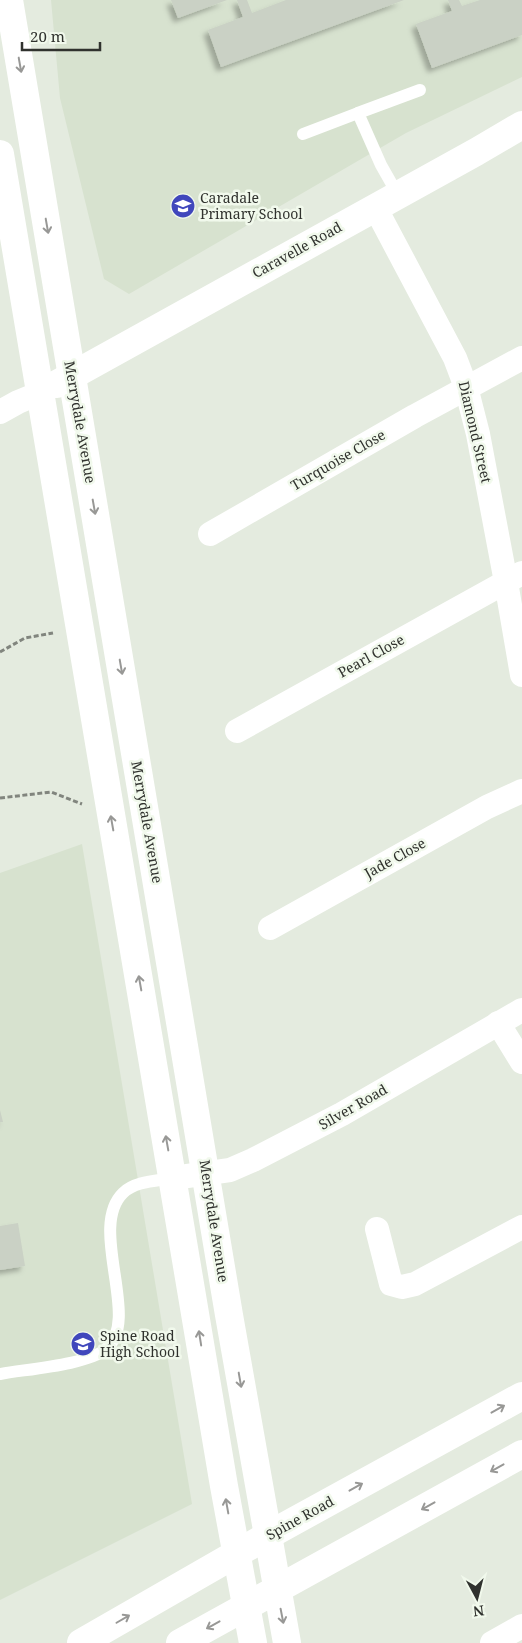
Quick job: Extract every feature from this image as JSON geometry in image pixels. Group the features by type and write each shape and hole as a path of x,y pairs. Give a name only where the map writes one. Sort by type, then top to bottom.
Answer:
{"street":[{"name":"Merrydale Avenue","path":"8,0 267,1536 287,1643"},
{"name":"Caravelle Road","path":"40,393 522,125"},
{"path":"0,154 236,1554 253,1643"},
{"name":"Diamond Street","path":"387,201 455,358 466,388 514,578 522,675"},
{"name":"Turquoise Close","path":"210,534 522,358"},
{"path":"0,412 40,393"},
{"name":"Pearl Close","path":"237,731 514,578"},
{"name":"Jade Close","path":"270,928 487,807 522,791"},
{"name":"Silver Road","path":"173,1178 230,1170 300,1137 522,1010"},
{"path":"498,1023 522,1062"},
{"path":"377,1229 391,1284 402,1287 415,1284 522,1228"},
{"name":"Spine Road","path":"81,1643 267,1536 522,1396"},
{"path":"180,1643 522,1454"},
{"path":"492,1643 522,1626"}],"lane":[{"path":"303,134 420,90"},
{"path":"358,113 381,165 387,201"},
{"path":"0,1374 86,1360 107,1348 118,1333 118,1301 111,1249 110,1213 123,1193 138,1184 173,1178"}],"path":[{"path":"0,652 25,638 54,633"},
{"path":"0,798 51,792 86,806"}],"shaded area":[{"name":"Caradale Primary School","path":"51,0 522,0 522,77 406,133 129,294 104,279 60,98"},
{"name":"Spine Road High School","path":"82,844 192,1504 0,1600 0,873"}],"building":[{"path":"171,0 227,0 178,18"},
{"path":"237,0 247,0 252,13 286,0 404,0 221,67 208,30 243,17"},
{"path":"448,0 459,0 462,6 480,0 522,0 522,35 432,68 416,24 452,11"},
{"path":"0,1110 3,1122 0,1122"},
{"path":"18,1223 25,1266 0,1270 0,1226"}],"place":[{"name":"Caradale Primary School","path":"183,206"},
{"name":"Spine Road High School","path":"83,1344"}]}
